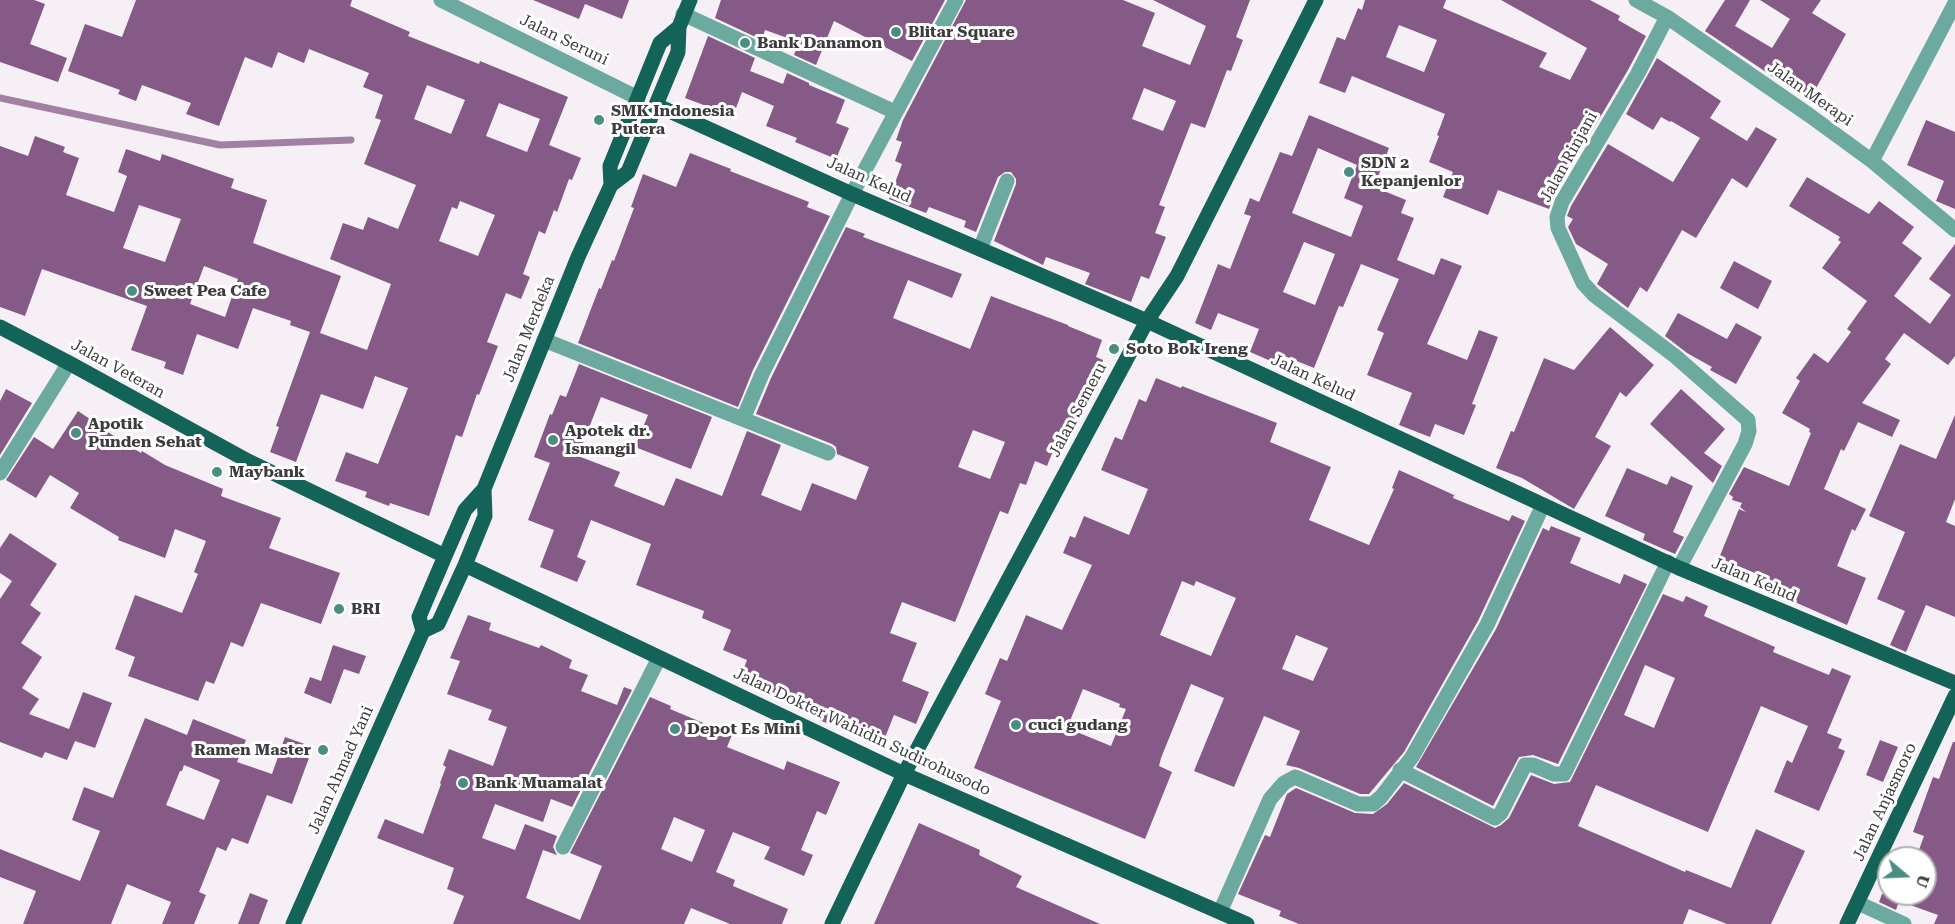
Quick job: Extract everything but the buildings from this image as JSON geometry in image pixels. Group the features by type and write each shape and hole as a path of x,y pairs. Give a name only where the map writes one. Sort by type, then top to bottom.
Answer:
{"main road":[{"name":"Jalan Semeru","path":"832,924 904,774 1147,321 1177,276 1316,0"},
{"name":"Jalan Merdeka","path":"445,556 465,510 484,489 578,257 611,185 610,166 660,43 684,14"},
{"name":"Jalan Merdeka","path":"611,185 628,172 678,52 684,14"},
{"name":"Jalan Kelud","path":"656,105 852,194 1147,321 1673,565 1955,683"},
{"name":"Jalan Veteran","path":"0,327 248,461 445,556"},
{"name":"Jalan Merdeka","path":"465,565 485,516 484,489"},
{"name":"Jalan Ahmad Yani","path":"293,924 423,631 419,617 445,556"},
{"name":"Jalan Dokter Wahidin Sudirohusodo","path":"465,565 904,774 1247,924"},
{"name":"Jalan Ahmad Yani","path":"423,631 438,624 465,565"},
{"name":"Jalan Anjasmoro","path":"1847,924 1955,696"}],"street":[{"name":"Jalan Seruni","path":"441,0 638,98"},
{"path":"743,419 762,374 852,194 956,0"},
{"name":"Jalan Merapi","path":"1636,0 1667,17 1872,161 1955,230"},
{"path":"1872,161 1955,3"},
{"path":"684,14 895,112"},
{"name":"Jalan Rinjani","path":"1667,17 1637,75 1562,202 1557,217 1558,228 1583,283 1594,295 1675,356 1748,420 1749,431 1745,444 1673,565"},
{"path":"980,249 1007,181"},
{"path":"544,340 828,453"},
{"path":"0,473 69,363"},
{"path":"1220,912 1270,799 1284,783 1295,777 1359,804 1370,805 1381,797 1412,757 1487,625 1543,504"},
{"path":"1400,770 1495,818 1500,813 1525,765 1533,765 1554,774 1564,774 1673,565"},
{"path":"563,847 659,658"},
{"path":"1858,903 1904,924"}],"waterway":[{"path":"0,98 220,145 351,140"}],"place":[{"name":"Blitar Square","path":"896,32"},
{"name":"Bank Danamon","path":"745,43"},
{"name":"SMK Indonesia Putera","path":"599,120"},
{"name":"SDN 2 Kepanjenlor","path":"1349,172"},
{"name":"Sweet Pea Cafe","path":"132,291"},
{"name":"Soto Bok Ireng","path":"1114,349"},
{"name":"Apotik Punden Sehat","path":"76,433"},
{"name":"Apotek dr. Ismangil","path":"553,440"},
{"name":"Maybank","path":"217,472"},
{"name":"BRI","path":"339,609"},
{"name":"cuci gudang","path":"1016,725"},
{"name":"Depot Es Mini","path":"675,729"},
{"name":"Ramen Master","path":"323,750"},
{"name":"Bank Muamalat","path":"463,783"}]}
